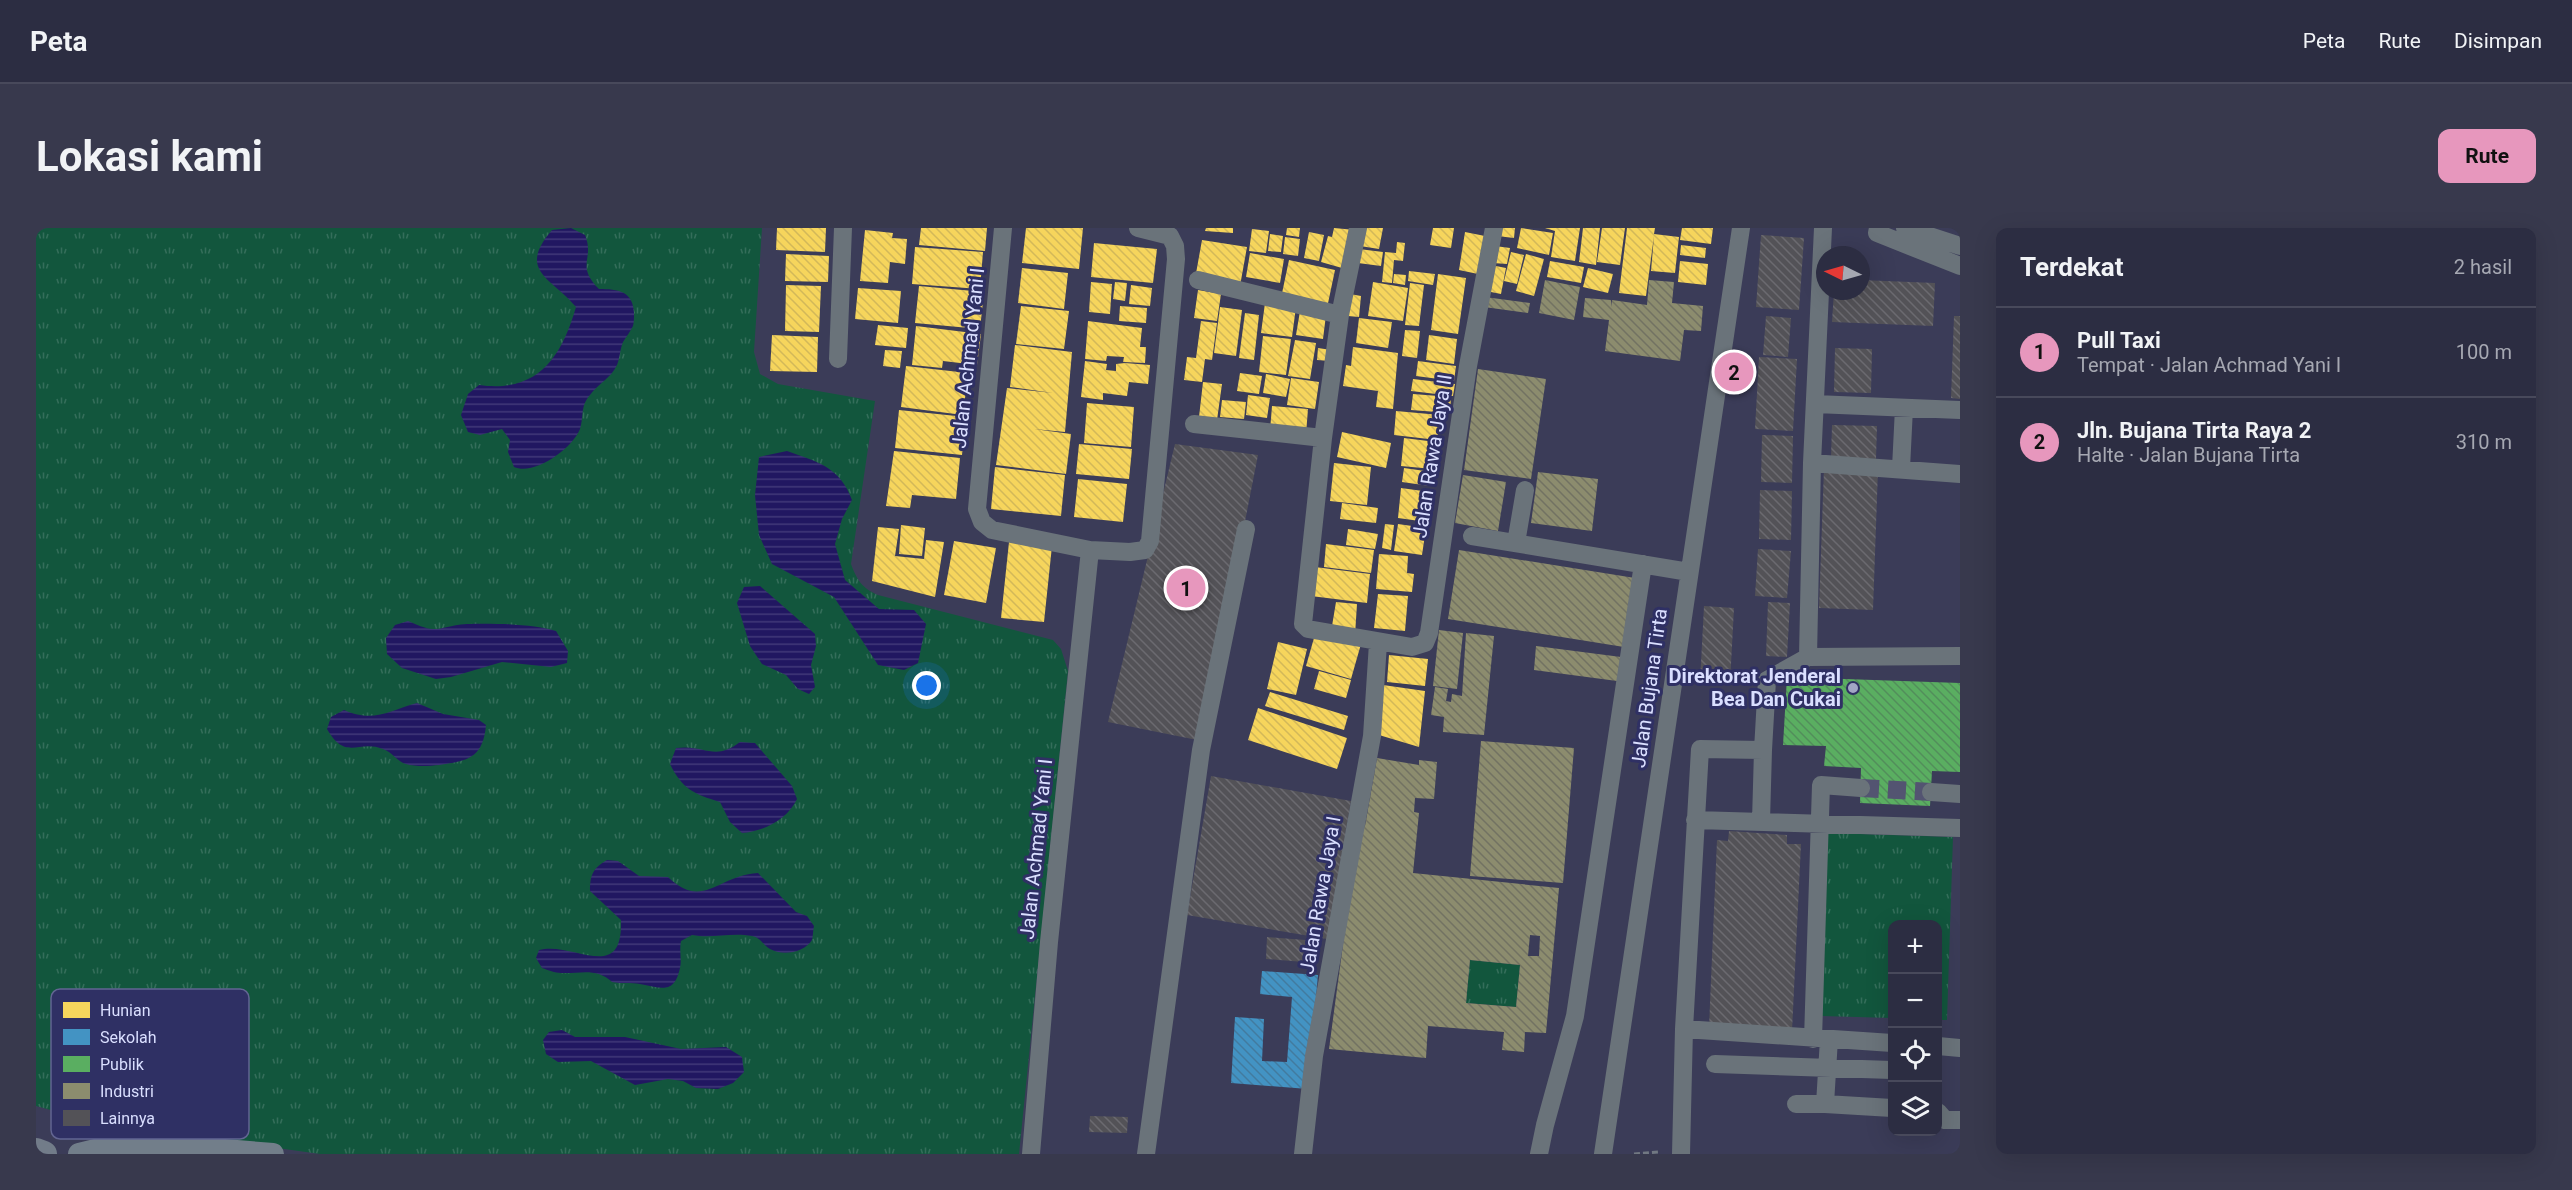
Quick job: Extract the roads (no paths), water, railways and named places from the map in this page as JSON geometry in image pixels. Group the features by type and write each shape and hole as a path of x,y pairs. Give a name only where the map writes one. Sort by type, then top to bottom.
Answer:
{"highway":[{"path":"36,1151 44,1154"}],"main road":[{"path":"79,1154 116,1145 163,1145 273,1154"}],"street":[{"path":"838,359 843,228"},
{"name":"Jalan Achmad Yani I","path":"1003,228 977,509 982,522 992,530 1090,550 1130,552 1144,550 1150,541 1176,259 1175,246 1170,236 1138,228"},
{"path":"1358,228 1340,315 1323,438 1303,624 1308,629 1378,643"},
{"name":"Jalan Rawa Jaya II","path":"1378,643 1412,647 1425,643 1429,633 1468,366 1494,228"},
{"name":"Jalan Bujana Tirta","path":"1603,1154 1741,228"},
{"path":"1808,657 1812,463 1823,228"},
{"path":"1878,228 1877,233 1960,266"},
{"path":"1905,228 1942,234 1960,246"},
{"path":"1198,280 1340,315"},
{"path":"1815,404 1960,410"},
{"path":"1901,468 1904,408"},
{"path":"1194,424 1323,438"},
{"path":"1812,463 1960,474"},
{"path":"1516,543 1525,490"},
{"path":"1146,1154 1201,750 1246,529"},
{"path":"1472,536 1689,572"},
{"name":"Jalan Achmad Yani I","path":"1031,1154 1049,942 1090,550"},
{"path":"1539,1154 1575,1016 1642,564"},
{"name":"Jalan Rawa Jaya I","path":"1303,1154 1314,1056 1372,736 1378,643"},
{"path":"1761,821 1767,680 1808,657 1960,656 1960,643"},
{"path":"1681,1154 1684,1029 1700,748 1763,750"},
{"path":"1825,1104 1828,1067 1821,1039 1819,823 1821,786 1861,788"},
{"path":"1931,792 1960,794"},
{"path":"1695,820 1960,828"},
{"path":"1684,1029 1888,1043"},
{"path":"1942,1046 1960,1048"},
{"path":"1715,1064 1888,1070"},
{"path":"1796,1104 1888,1108"},
{"path":"1942,1117 1945,1120 1960,1120"}],"tunnel":[{"path":"1861,788 1931,792"}],"place":[{"name":"Jln. Bujana Tirta Raya 2","path":"1734,372"},
{"name":"Pull Taxi","path":"1186,588"},
{"name":"Direktorat Jenderal Bea Dan Cukai","path":"1853,688"}]}
